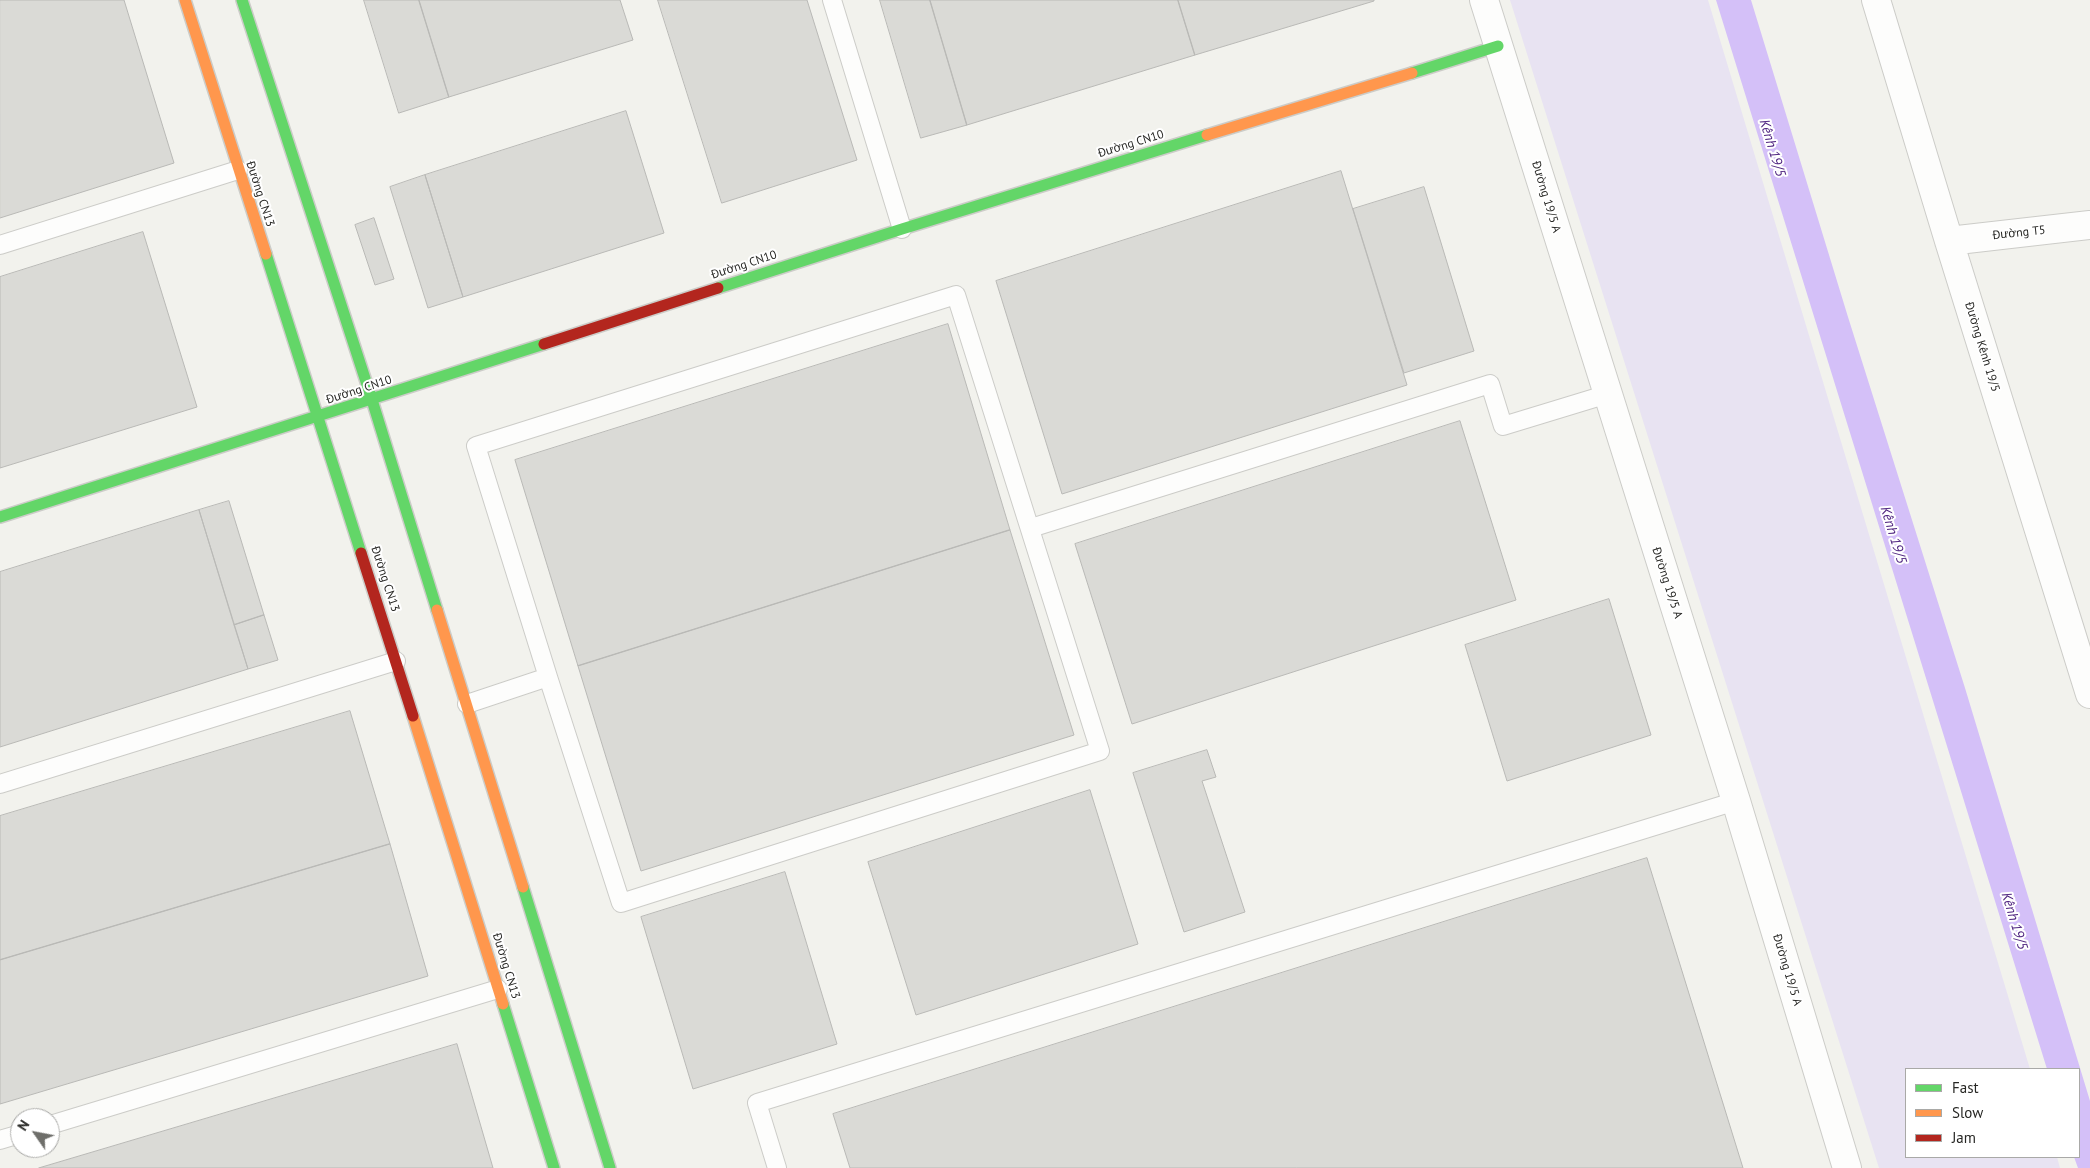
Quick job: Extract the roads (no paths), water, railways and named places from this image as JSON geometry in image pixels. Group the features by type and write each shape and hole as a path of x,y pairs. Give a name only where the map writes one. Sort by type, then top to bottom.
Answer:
{"street":[{"name":"Đường CN13","path":"185,0 238,170 319,417 554,1168"},
{"path":"242,0 372,400 610,1168"},
{"name":"Đường 19/5 A","path":"1484,0 1736,801 1847,1168"},
{"name":"Đường Kênh 19/5","path":"1876,0 1948,241 2090,694"},
{"name":"Đường CN10","path":"0,517 319,417 902,229 1498,46"},
{"name":"Đường T5","path":"1948,241 2090,225"}],"lane":[{"path":"832,0 902,229"},
{"path":"0,245 238,170"},
{"path":"956,295 1100,751 621,903 548,676 476,446 956,295"},
{"path":"1031,528 1490,384 1503,426 1608,394"},
{"path":"0,784 396,661"},
{"path":"467,704 548,676"},
{"path":"777,1168 757,1103 1736,801"},
{"path":"60,1122 498,989"}],"water":[{"name":"Kênh 19/5","path":"1716,0 1751,0 1848,317 1965,688 2090,1101 2090,1168 2078,1168 2074,1158 2080,1158 2080,1068 2047,1068"}]}
